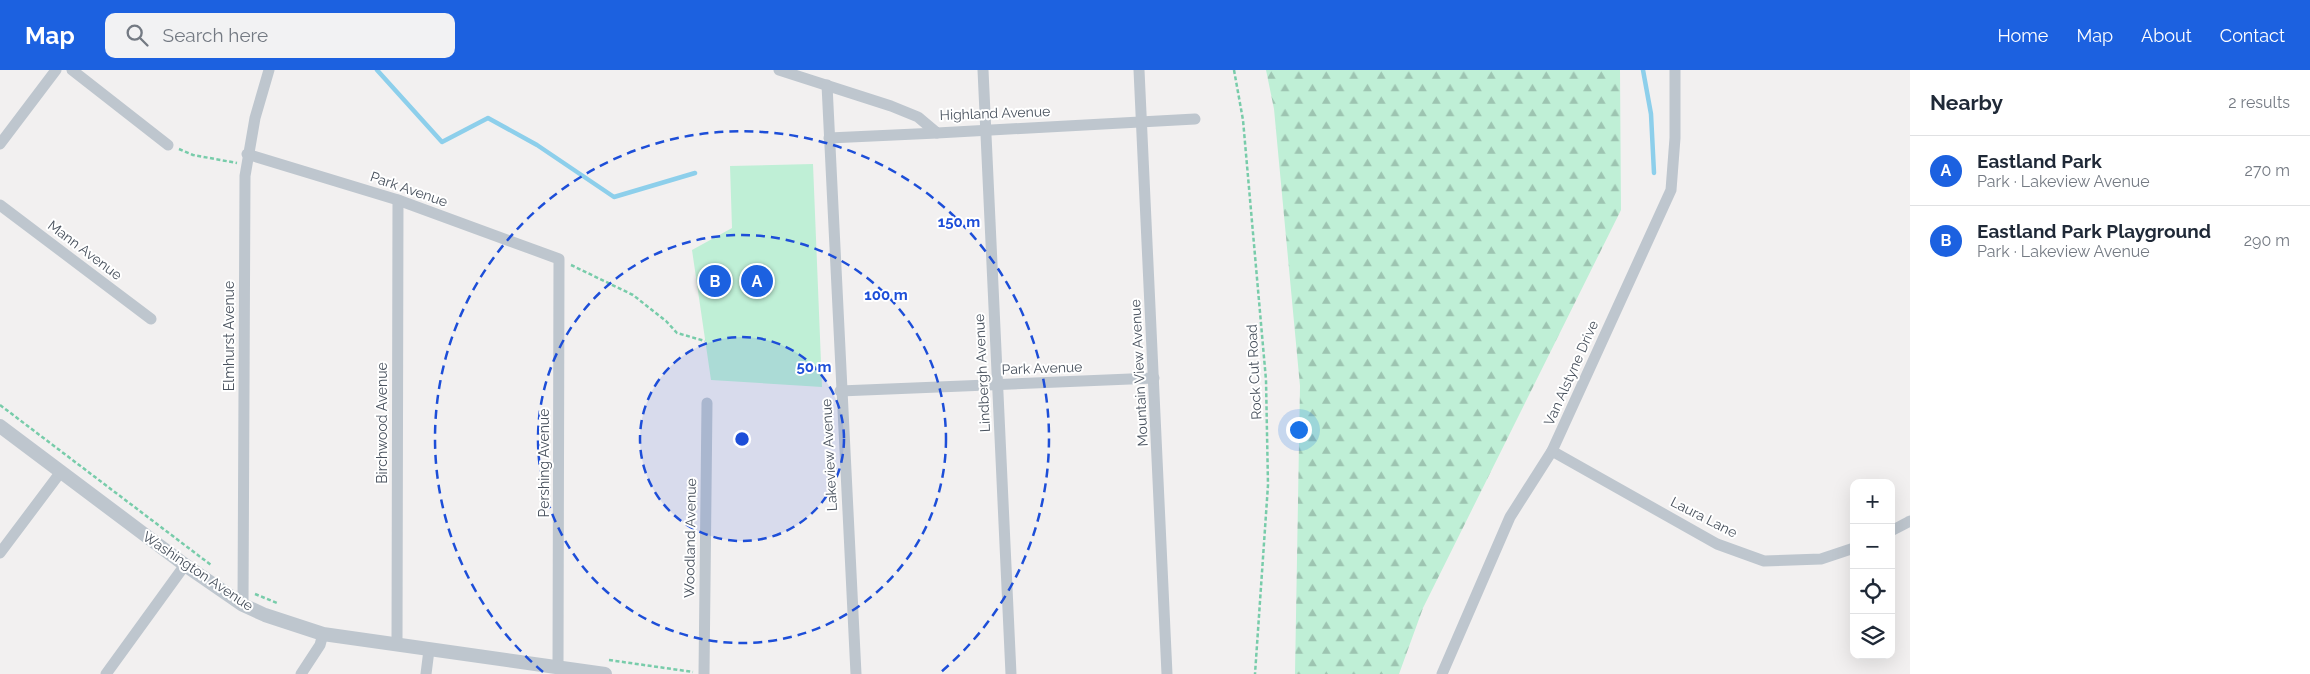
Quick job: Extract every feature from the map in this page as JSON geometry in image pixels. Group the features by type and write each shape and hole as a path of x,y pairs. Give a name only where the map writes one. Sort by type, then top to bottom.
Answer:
{"street":[{"path":"0,144 56,70"},
{"path":"72,70 168,145"},
{"name":"Elmhurst Avenue","path":"243,604 247,160 269,70"},
{"name":"Highland Avenue","path":"779,70 918,117 937,133 1195,119"},
{"name":"Lindbergh Avenue","path":"983,70 1011,674"},
{"name":"Mountain View Avenue","path":"1140,70 1168,674"},
{"name":"Van Alstyne Drive","path":"1442,674 1510,517 1552,451 1671,190 1675,138 1675,70"},
{"name":"Lakeview Avenue","path":"827,85 840,391 856,674"},
{"path":"829,138 937,133"},
{"name":"Park Avenue","path":"247,160 398,200 559,259"},
{"name":"Birchwood Avenue","path":"397,645 398,200"},
{"name":"Mann Avenue","path":"0,205 151,319"},
{"name":"Pershing Avenue","path":"558,667 559,259"},
{"name":"Park Avenue","path":"840,391 1154,378"},
{"name":"Woodland Avenue","path":"704,674 707,403"},
{"name":"Washington Avenue","path":"0,426 60,473 185,565 243,604 265,615 323,634 558,667 586,673 605,674"},
{"name":"Laura Lane","path":"1552,451 1717,544 1764,560 1821,559 1850,549"},
{"path":"0,552 60,473"},
{"path":"1895,529 1910,521"},
{"path":"106,674 185,565"},
{"path":"301,674 320,644 323,634"},
{"path":"426,674 429,650"}],"path":[{"name":"Rock Cut Road","path":"1234,70 1243,120 1266,380 1268,485 1255,674"},
{"path":"168,145 194,155 247,160"},
{"path":"559,259 633,295 666,321 676,333 705,341"},
{"path":"0,405 212,565"},
{"path":"243,589 279,604"},
{"path":"607,660 704,674"}],"green space":[{"path":"1266,70 1620,70 1621,210 1423,608 1399,674 1295,674 1300,386 1274,109"},
{"path":"813,164 822,387 711,380 692,250 732,228 730,166"}],"waterway":[{"path":"377,70 442,142 488,118 537,145 614,197 695,173"},
{"path":"1643,70 1651,114 1654,173"}],"place":[{"name":"Eastland Park Playground","path":"715,281"},
{"name":"Eastland Park","path":"757,281"}]}
